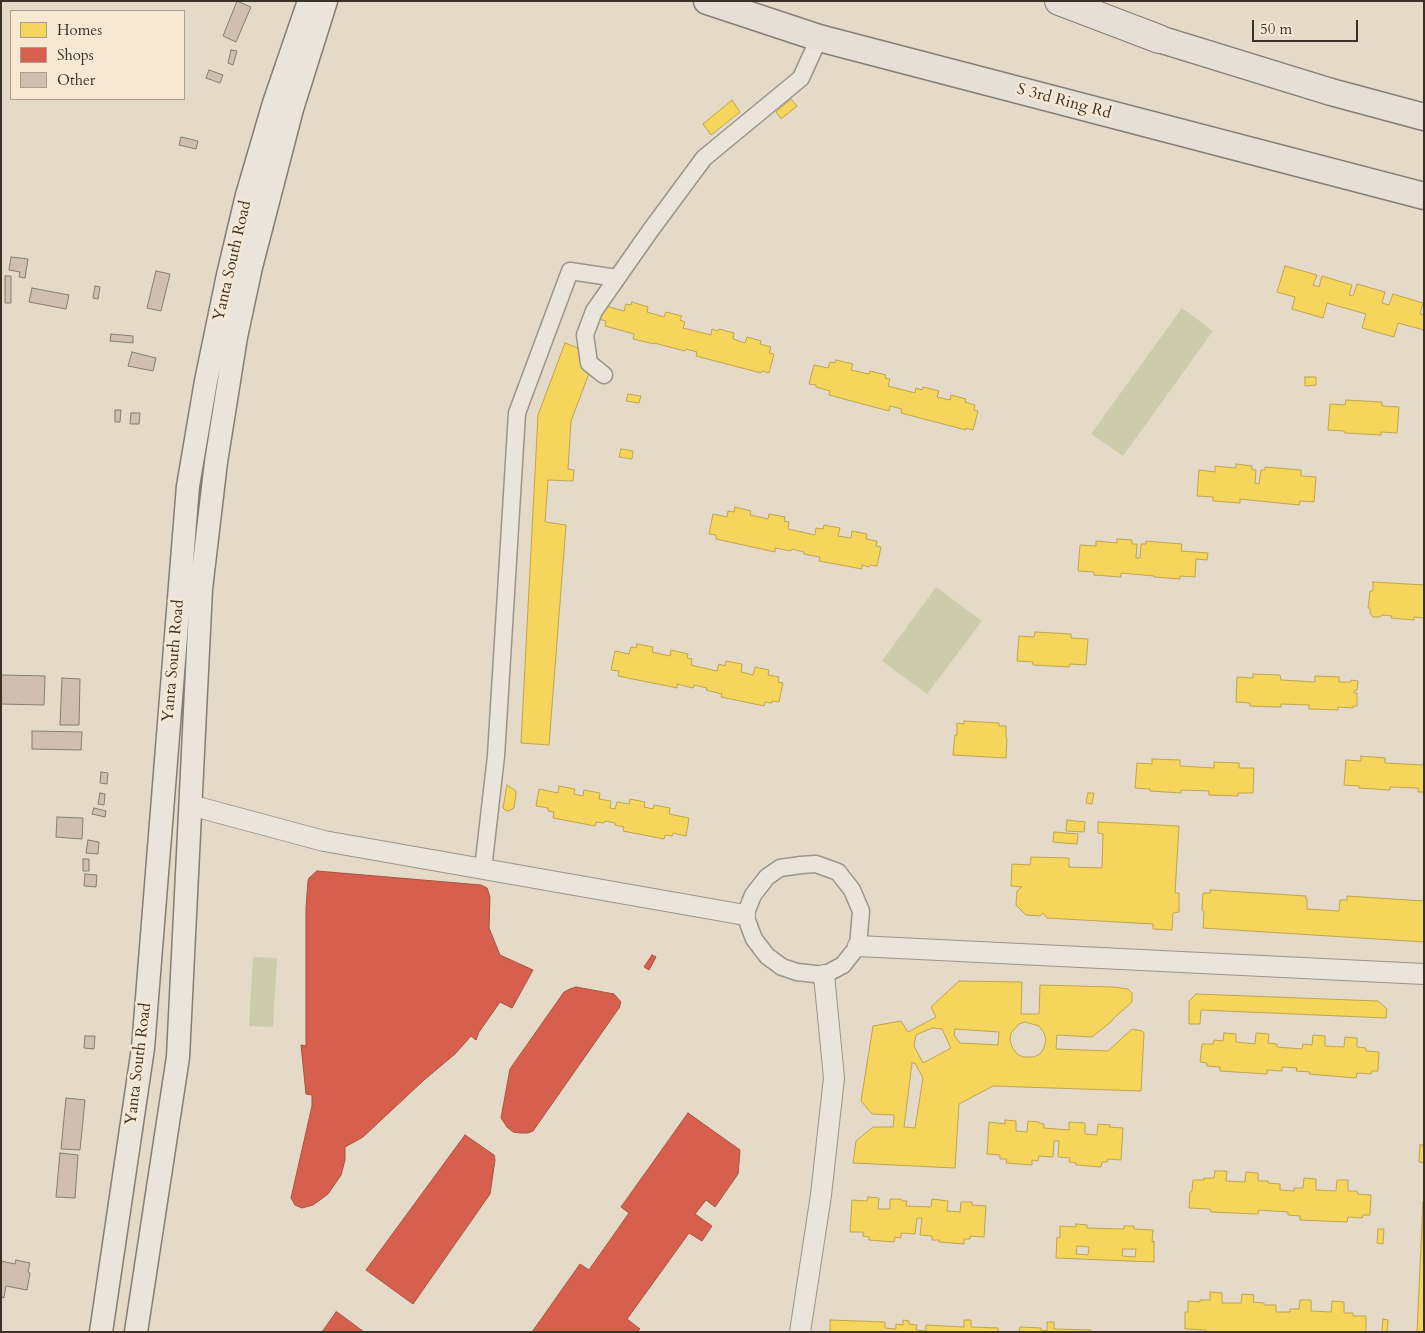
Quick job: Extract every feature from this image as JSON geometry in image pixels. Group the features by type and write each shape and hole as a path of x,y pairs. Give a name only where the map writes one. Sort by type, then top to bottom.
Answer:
{"highway":[{"name":"S 3rd Ring Rd","path":"707,1 819,38 1424,196"},
{"path":"1059,1 1159,39 1331,92 1424,117"}],"main road":[{"name":"Yanta South Road","path":"101,1332 143,1048 188,486 206,381 247,196 274,103 309,1"},
{"name":"Yanta South Road","path":"136,1332 178,1057 201,589 216,462 236,337 251,267 292,109 326,1"}],"street":[{"path":"604,375 589,362 585,335 594,311 704,158 801,78 819,38"},
{"path":"483,869 496,756 517,413 570,271 617,278"},
{"path":"190,805 324,841 745,915"},
{"path":"816,864 838,872 852,890 861,911 858,946 843,966 824,975 797,972 782,967 767,956 754,939 745,915 753,895 767,877 780,868 816,864"},
{"path":"858,946 1424,974"},
{"path":"800,1332 821,1195 834,1078 824,975"}],"green space":[{"path":"1182,308 1213,331 1123,456 1091,434"},
{"path":"936,587 982,621 927,694 882,661"},
{"path":"253,957 277,958 273,1027 249,1026"}],"building: Homes":[{"path":"791,99 797,106 781,119 776,112"},
{"path":"732,100 740,112 711,135 703,124"},
{"path":"1285,266 1317,275 1313,285 1319,287 1322,276 1352,285 1349,295 1353,296 1357,284 1385,292 1382,303 1389,305 1393,294 1423,303 1420,314 1424,315 1424,330 1398,323 1394,337 1362,328 1366,314 1327,303 1323,318 1292,309 1295,297 1277,292"},
{"path":"632,302 648,307 647,312 664,317 666,312 682,316 680,320 685,322 683,328 711,335 712,329 718,331 719,329 734,333 733,339 745,343 747,337 761,341 760,344 771,347 769,353 774,354 769,373 762,371 761,373 696,356 697,352 686,349 685,351 633,339 634,334 605,326 606,321 599,319 602,305 624,311 626,304 631,305"},
{"path":"565,343 596,355 571,421 568,469 574,470 573,481 548,480 545,522 566,525 549,745 521,743 538,415"},
{"path":"836,360 853,364 851,370 869,374 870,371 886,375 885,378 890,379 888,386 915,393 916,388 922,390 923,387 939,391 937,397 950,400 951,395 966,399 965,402 975,405 974,410 978,411 973,430 966,428 966,430 901,413 902,409 890,406 889,411 829,395 830,391 809,384 814,365 828,368 830,362 835,363"},
{"path":"1305,377 1316,377 1316,385 1305,386"},
{"path":"628,394 641,396 639,403 626,401"},
{"path":"1346,400 1382,402 1382,406 1399,407 1397,433 1381,432 1381,435 1328,430 1330,404 1345,405"},
{"path":"621,449 633,451 632,459 619,457"},
{"path":"1236,464 1252,466 1252,470 1256,470 1255,483 1259,484 1261,470 1265,470 1265,467 1301,470 1301,476 1316,477 1314,502 1300,501 1299,505 1240,499 1240,503 1213,501 1213,497 1197,496 1199,470 1215,472 1215,466 1236,468"},
{"path":"735,507 751,511 750,515 768,519 769,514 785,517 784,521 789,522 788,529 815,535 816,528 823,529 824,525 840,528 838,536 851,538 852,531 867,534 866,539 877,541 876,546 881,547 877,566 870,565 869,567 862,565 862,569 819,561 820,557 804,554 804,552 792,549 791,551 775,548 775,552 716,539 716,535 709,534 713,514 727,517 728,511 734,512"},
{"path":"1117,539 1132,540 1132,544 1137,544 1136,558 1140,558 1141,544 1146,544 1146,541 1182,544 1181,551 1208,553 1207,560 1196,559 1195,577 1180,576 1180,579 1121,573 1121,577 1094,575 1094,572 1078,571 1080,545 1096,546 1096,541 1117,543"},
{"path":"1373,582 1424,585 1424,618 1414,617 1414,620 1391,618 1392,616 1383,615 1373,617 1370,613 1370,608 1368,608 1370,591 1373,591"},
{"path":"1035,632 1071,634 1071,638 1088,639 1086,665 1070,664 1069,667 1033,665 1033,662 1017,661 1019,636 1034,637"},
{"path":"637,644 653,647 652,652 670,656 671,650 688,654 687,658 692,659 691,665 717,671 719,664 725,666 726,661 742,664 741,672 753,675 755,667 769,670 768,675 779,677 778,682 783,683 779,702 765,702 764,706 721,697 722,694 694,685 693,688 677,684 677,688 618,676 619,671 611,670 615,651 629,654 631,647 636,648"},
{"path":"1253,674 1280,675 1281,680 1315,682 1315,676 1339,677 1339,682 1358,681 1357,690 1354,691 1354,693 1357,693 1357,706 1353,706 1353,708 1338,707 1338,710 1309,709 1309,705 1281,704 1281,707 1250,706 1250,703 1236,702 1237,677 1253,678"},
{"path":"964,721 999,723 999,726 1006,726 1006,758 953,755 957,723 964,724"},
{"path":"1361,756 1385,758 1385,763 1423,765 1424,759 1424,792 1418,792 1418,788 1390,787 1390,790 1344,785 1346,760 1361,761"},
{"path":"1152,759 1180,760 1180,766 1214,768 1214,762 1239,763 1239,768 1254,768 1253,793 1238,793 1238,796 1209,795 1209,791 1181,790 1181,793 1135,788 1137,763 1152,764"},
{"path":"507,785 516,791 514,808 509,811 503,808"},
{"path":"559,786 575,789 574,794 583,796 584,790 600,793 599,799 611,801 610,808 615,809 617,802 629,804 630,799 645,802 644,807 653,809 654,805 670,808 669,814 689,818 686,836 673,833 672,836 665,835 664,839 623,831 624,827 605,821 604,823 596,822 595,826 553,818 554,812 548,811 548,808 536,806 539,789 558,793"},
{"path":"1088,793 1094,793 1092,804 1086,803"},
{"path":"1067,820 1085,822 1084,832 1066,831"},
{"path":"1098,822 1179,826 1175,893 1179,893 1179,912 1173,913 1172,930 1153,929 1153,924 1047,918 1043,913 1040,916 1026,915 1016,905 1017,891 1022,887 1011,886 1012,864 1030,865 1031,857 1069,858 1069,867 1102,868 1103,834 1098,833"},
{"path":"1054,832 1078,834 1077,844 1053,842"},
{"path":"1210,890 1306,896 1307,909 1339,911 1340,900 1347,900 1347,896 1424,901 1424,942 1203,928 1203,893 1210,893"},
{"path":"959,981 1022,982 1021,1014 1039,1014 1040,985 1128,989 1132,993 1132,1002 1112,1021 1092,1037 1057,1035 1056,1049 1108,1051 1132,1029 1142,1031 1144,1033 1141,1091 993,1086 959,1104 955,1168 853,1163 856,1141 873,1127 893,1127 894,1115 872,1114 861,1101 873,1026 901,1021 908,1032 936,1017 931,1007","holes":["1025,1022 1039,1026 1044,1033 1046,1040 1040,1054 1034,1057 1023,1057 1017,1054 1012,1047 1011,1033 1019,1024","932,1028 942,1029 951,1048 923,1063 914,1046 916,1035","955,1029 999,1032 998,1045 960,1043 954,1035","912,1063 915,1063 923,1078 915,1128 904,1127"]},
{"path":"1196,994 1378,1001 1387,1009 1386,1018 1201,1010 1200,1024 1189,1024 1189,1001"},
{"path":"1224,1033 1236,1034 1236,1042 1255,1044 1256,1033 1269,1034 1268,1043 1277,1044 1277,1047 1302,1049 1303,1044 1312,1045 1313,1035 1325,1036 1325,1046 1344,1047 1345,1037 1357,1038 1357,1047 1366,1048 1366,1051 1379,1052 1378,1071 1372,1071 1371,1074 1357,1073 1356,1078 1309,1074 1310,1072 1296,1071 1297,1068 1282,1067 1282,1071 1267,1070 1267,1074 1220,1071 1220,1067 1207,1066 1207,1063 1200,1062 1202,1044 1213,1044 1214,1040 1223,1041"},
{"path":"1005,1120 1016,1121 1016,1131 1027,1132 1028,1121 1044,1124 1044,1128 1069,1130 1069,1122 1085,1123 1085,1134 1097,1135 1098,1124 1123,1128 1121,1160 1108,1159 1107,1162 1102,1162 1101,1167 1076,1165 1076,1163 1069,1162 1070,1158 1058,1157 1059,1141 1054,1141 1053,1157 1039,1156 1038,1161 1032,1160 1032,1165 1006,1163 1007,1159 1000,1159 1000,1155 987,1154 989,1122 1005,1124"},
{"path":"1420,1145 1424,1145 1424,1163 1419,1162"},
{"path":"1215,1171 1227,1171 1226,1181 1245,1182 1246,1172 1258,1173 1258,1181 1280,1184 1280,1190 1294,1191 1294,1188 1303,1188 1304,1178 1316,1179 1316,1190 1336,1191 1337,1180 1348,1180 1348,1191 1357,1191 1358,1194 1371,1195 1370,1215 1363,1215 1362,1218 1348,1217 1347,1222 1300,1220 1300,1216 1288,1215 1288,1212 1259,1210 1258,1214 1256,1214 1211,1212 1210,1209 1189,1208 1193,1180 1214,1178"},
{"path":"868,1197 879,1198 878,1209 890,1209 890,1199 907,1201 906,1206 931,1207 932,1199 948,1201 947,1211 960,1212 961,1202 972,1202 972,1205 986,1206 984,1237 970,1236 970,1239 964,1239 964,1244 939,1242 939,1240 932,1240 932,1236 920,1235 922,1218 917,1218 915,1234 901,1233 901,1238 895,1237 894,1242 869,1240 869,1237 863,1236 863,1232 850,1232 852,1200 867,1201"},
{"path":"1423,1202 1424,1332 1417,1332"},
{"path":"1076,1224 1087,1225 1087,1228 1124,1229 1124,1226 1134,1226 1134,1229 1153,1230 1154,1262 1056,1258 1057,1237 1060,1238 1060,1226 1076,1227","holes":["1077,1246 1089,1247 1088,1255 1076,1254","1123,1249 1136,1249 1135,1257 1122,1256"]},
{"path":"1378,1229 1384,1229 1383,1244 1377,1243"},
{"path":"1210,1292 1222,1293 1222,1303 1241,1303 1242,1294 1254,1295 1253,1302 1264,1303 1264,1305 1276,1305 1276,1312 1290,1312 1290,1309 1299,1309 1300,1300 1311,1300 1311,1311 1331,1312 1332,1301 1344,1302 1344,1313 1353,1313 1353,1316 1366,1316 1366,1332 1206,1332 1206,1330 1185,1329 1185,1312 1188,1312 1188,1301 1200,1302 1200,1300 1210,1300"},
{"path":"1383,1319 1388,1320 1387,1332 1382,1332"},
{"path":"830,1320 885,1322 885,1328 896,1329 896,1324 903,1325 903,1320 909,1321 909,1324 917,1325 916,1330 926,1331 926,1325 964,1327 964,1320 971,1320 971,1327 998,1328 998,1332 830,1332"},
{"path":"1047,1322 1054,1322 1054,1329 1091,1330 1091,1332 1019,1332 1020,1327 1041,1328 1041,1330 1047,1331"}],"building: Shops":[{"path":"317,871 481,885 487,888 490,897 489,928 500,955 533,970 512,1008 500,1002 479,1032 476,1040 471,1036 455,1054 363,1137 345,1147 345,1160 341,1175 328,1194 313,1205 302,1208 295,1205 291,1198 312,1106 312,1095 306,1094 301,1045 306,1046 306,908 308,881"},
{"path":"652,955 656,957 649,970 644,967"},
{"path":"576,987 614,994 621,1002 619,1008 533,1131 528,1133 513,1132 501,1118 510,1069 564,992"},
{"path":"688,1113 740,1150 738,1174 715,1207 706,1200 695,1214 712,1226 702,1241 689,1233 627,1319 640,1329 637,1332 532,1332 580,1264 589,1270 629,1213 621,1207"},
{"path":"465,1135 494,1155 495,1160 490,1194 413,1304 366,1270"},
{"path":"337,1312 364,1332 322,1332"}],"building: Other":[{"path":"237,1 251,7 236,42 223,36"},
{"path":"231,50 237,51 233,65 228,63"},
{"path":"209,70 223,75 220,83 206,78"},
{"path":"181,137 198,141 196,149 179,145"},
{"path":"11,257 28,259 25,278 19,277 20,272 9,270"},
{"path":"156,271 170,274 161,311 147,308"},
{"path":"5,276 11,276 11,303 5,303"},
{"path":"95,286 100,287 98,299 93,298"},
{"path":"32,288 69,295 66,309 29,302"},
{"path":"111,334 133,336 133,343 110,341"},
{"path":"132,352 156,358 153,371 128,366"},
{"path":"115,410 121,410 120,422 115,422"},
{"path":"131,413 140,413 139,424 130,424"},
{"path":"1,675 45,676 44,705 1,704"},
{"path":"62,678 80,679 79,725 60,725"},
{"path":"32,731 82,732 81,750 32,749"},
{"path":"101,772 108,773 107,784 100,783"},
{"path":"100,793 105,794 104,805 98,804"},
{"path":"94,808 106,811 105,817 92,814"},
{"path":"57,817 83,818 82,839 56,837"},
{"path":"88,840 99,842 98,854 86,853"},
{"path":"83,859 89,859 89,871 83,871"},
{"path":"85,874 97,875 96,887 84,886"},
{"path":"85,1036 95,1036 94,1049 84,1048"},
{"path":"66,1098 85,1100 80,1150 61,1149"},
{"path":"60,1153 78,1155 75,1198 56,1197"},
{"path":"16,1260 30,1263 27,1290 6,1286 4,1298 1,1297 1,1261 15,1264"}]}
